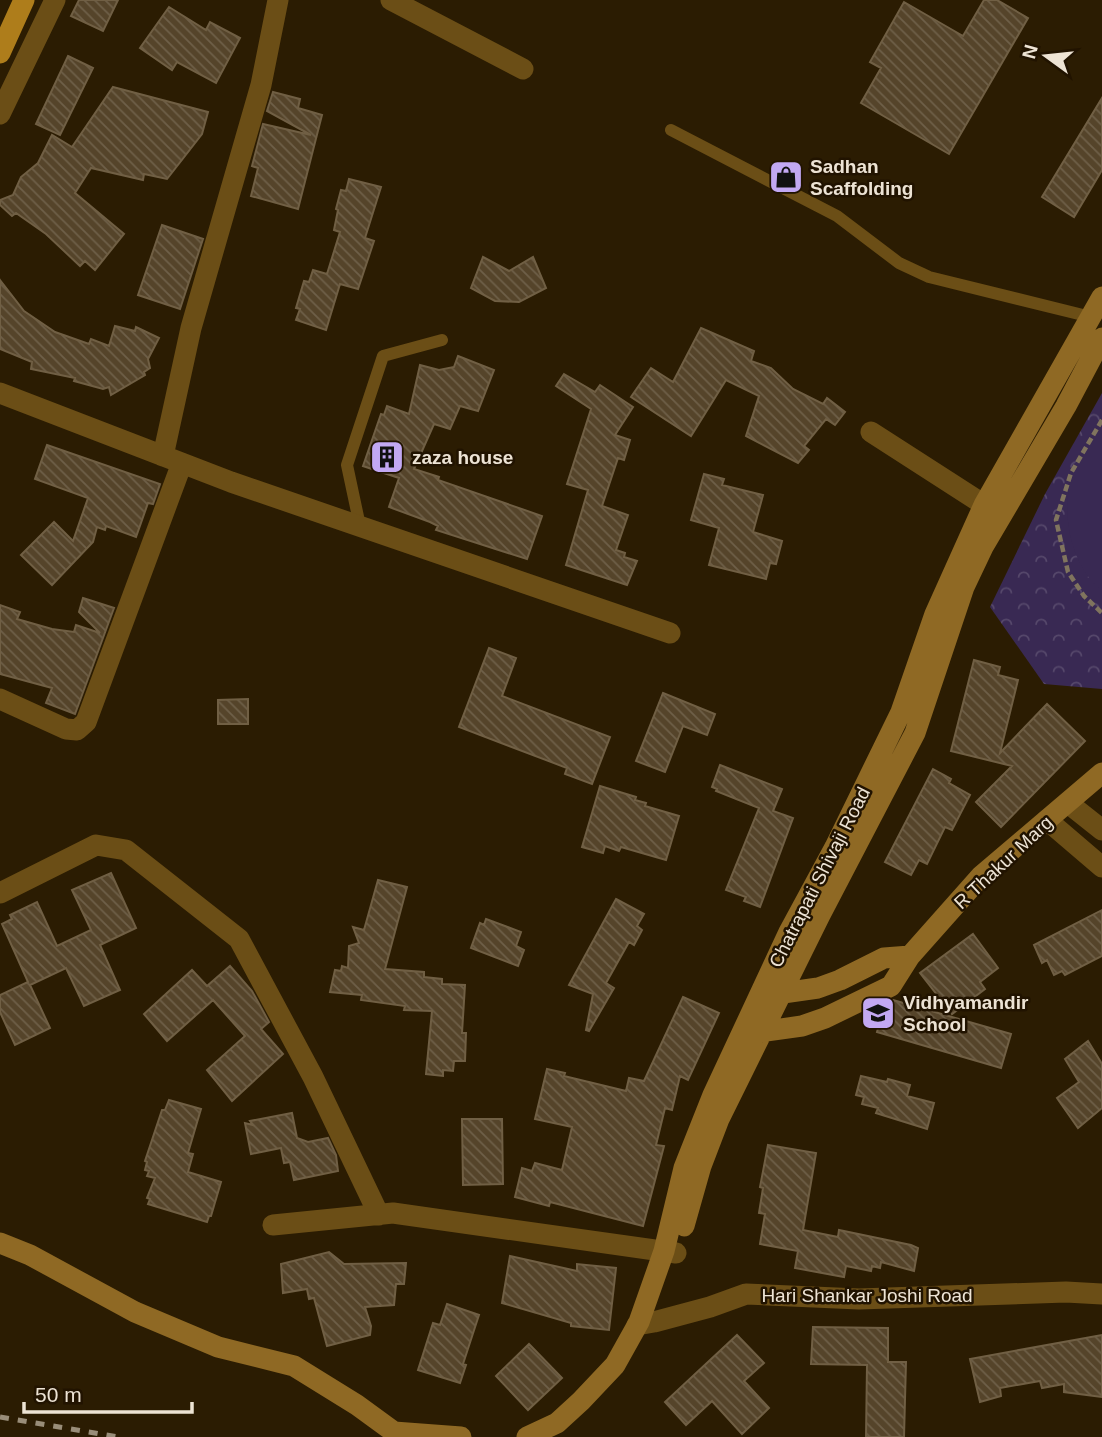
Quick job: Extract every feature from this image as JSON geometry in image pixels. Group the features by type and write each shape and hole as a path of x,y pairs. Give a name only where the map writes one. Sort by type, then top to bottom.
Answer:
{"main road":[{"path":"0,53 24,0"},
{"path":"558,1437 583,1417 617,1382 638,1352 670,1252 752,1032 915,733 964,587 983,547 993,511 1102,298"},
{"path":"993,511 1066,405 1102,338"},
{"name":"R Thakur Marg","path":"752,1032 802,1026 825,1018 891,986 910,956 981,876 1102,773"},
{"path":"770,995 818,988 841,980 884,958 910,956"},
{"path":"0,1242 30,1255 135,1312 218,1347 294,1366 357,1405 393,1435 461,1437"},
{"path":"527,1437 557,1423 582,1401 646,1324"}],"street":[{"path":"0,114 55,0"},
{"path":"0,699 66,729 77,730 86,722 173,460 191,328 261,85 278,0"},
{"path":"391,0 523,69"},
{"path":"0,393 173,460 670,633"},
{"path":"871,432 993,511"},
{"path":"1068,803 1102,830"},
{"path":"1047,820 1102,867"},
{"path":"0,893 96,845 125,850 239,939 313,1077 379,1215"},
{"path":"273,1225 393,1213 670,1252"},
{"name":"Hari Shankar Joshi Road","path":"646,1324 710,1307 746,1294 859,1299 1066,1292 1102,1294"}],"lane":[{"path":"670,130 837,216 899,263 929,277 1091,317"},
{"path":"360,526 347,465 383,356 442,341"}],"path":[{"path":"1102,420 1071,472 1056,520 1068,572 1084,596 1102,613"}],"green space":[{"path":"1102,393 1102,689 1044,684 990,607 1045,494"},
{"path":"1102,423 1102,591 1089,577 1077,557 1068,517 1068,496 1078,456"}],"building":[{"path":"79,0 118,0 103,31 71,16"},
{"path":"984,0 997,0 1028,18 949,154 861,103 881,68 870,62 904,2 963,36"},
{"path":"169,7 206,30 210,22 240,38 216,83 177,62 172,70 140,48"},
{"path":"68,56 93,68 60,135 36,124"},
{"path":"113,87 208,112 202,134 167,179 144,174 143,180 91,168 75,193 124,234 95,270 85,261 80,266 46,234 16,213 12,216 0,205 0,200 13,195 21,177 38,163 52,135 72,147"},
{"path":"273,92 300,99 298,108 322,115 298,209 251,196 258,168 252,166 263,124 311,135 267,111"},
{"path":"1102,98 1102,170 1074,217 1042,197"},
{"path":"349,179 381,187 365,238 374,241 358,289 340,284 326,330 296,320 300,309 296,308 304,281 309,282 313,270 327,274 340,232 334,230 336,209 341,190 346,191"},
{"path":"162,225 203,239 180,309 138,295"},
{"path":"483,257 509,271 533,257 546,288 519,302 495,301 471,288"},
{"path":"0,280 24,311 55,332 89,344 91,339 109,346 115,326 135,331 136,327 159,338 148,359 150,368 144,372 145,375 111,395 109,387 103,389 74,381 75,378 31,369 32,362 0,349"},
{"path":"701,328 754,351 751,361 771,368 793,389 823,404 827,398 845,412 835,425 826,419 804,446 809,450 798,463 746,436 759,396 726,380 691,436 631,397 651,368 673,382"},
{"name":"zaza house","path":"458,356 494,370 478,411 460,406 450,429 434,424 414,469 542,516 527,559 436,530 438,526 430,522 389,507 399,478 363,466 381,414 384,415 387,406 409,414 420,365 439,370 454,367"},
{"path":"564,374 595,392 600,385 633,407 615,435 630,440 624,460 618,458 602,506 628,515 616,550 625,553 624,557 637,561 627,585 566,565 588,490 567,484 591,409 556,386"},
{"path":"47,445 160,484 153,504 148,503 136,537 106,526 105,530 97,527 93,542 52,585 21,555 54,522 73,541 88,498 35,479"},
{"path":"704,474 724,479 722,485 763,495 753,532 782,541 776,564 770,563 766,579 709,565 719,528 691,520"},
{"path":"83,598 114,608 75,714 46,703 52,688 0,674 0,605 20,612 17,619 52,629 74,632 76,625 100,633 79,612"},
{"path":"489,648 516,658 502,696 610,737 592,784 565,774 567,768 459,727"},
{"path":"974,660 1000,667 998,675 1018,680 1000,753 1047,704 1085,741 1001,827 976,802 1012,766 951,751"},
{"path":"663,693 715,714 707,735 683,726 665,772 636,761"},
{"path":"248,699 248,724 218,724 218,700"},
{"path":"720,765 782,789 773,811 793,818 760,907 744,901 746,897 726,890 759,808 712,787"},
{"path":"933,769 951,779 949,783 970,795 952,830 945,827 927,864 919,860 911,875 885,862"},
{"path":"600,786 636,797 635,800 646,803 645,806 679,816 666,860 621,847 619,851 605,846 603,853 582,847"},
{"path":"111,873 136,928 100,945 120,990 84,1006 66,968 30,985 50,1028 15,1045 0,1012 0,995 28,982 2,924 12,919 10,915 37,902 57,946 91,930 72,890"},
{"path":"378,880 407,887 385,969 424,972 424,977 442,979 442,984 465,985 462,1033 466,1033 465,1061 454,1061 453,1071 443,1070 443,1076 426,1074 432,1011 404,1010 405,1006 361,1000 362,995 330,992 335,970 341,971 342,966 348,968 349,946 359,943 353,927 364,930"},
{"path":"616,899 644,914 637,926 642,930 634,945 629,942 606,983 614,988 589,1031 586,1030 593,994 569,985"},
{"path":"1102,910 1102,956 1065,975 1062,971 1054,975 1047,960 1042,963 1034,945"},
{"path":"486,919 521,932 516,946 524,950 518,966 471,948 480,923 484,925"},
{"path":"973,934 998,968 980,982 985,989 952,1014 920,973"},
{"path":"230,966 252,991 269,1022 261,1029 283,1054 232,1101 207,1070 245,1036 213,1000 167,1041 144,1014 192,970 207,986"},
{"path":"683,997 719,1013 688,1080 680,1076 672,1110 665,1108 656,1145 664,1146 643,1226 550,1202 549,1206 515,1197 522,1168 532,1171 535,1163 562,1170 572,1127 535,1119 547,1069 565,1073 564,1076 626,1091 629,1078 644,1081"},
{"path":"893,1000 1011,1034 1001,1068 877,1032 885,1003"},
{"path":"1088,1041 1102,1064 1102,1108 1078,1128 1057,1098 1079,1082 1065,1059"},
{"path":"861,1076 910,1085 907,1096 934,1103 927,1129 876,1113 878,1108 862,1104 864,1097 856,1095"},
{"path":"169,1100 201,1109 188,1153 193,1154 188,1172 221,1182 207,1222 148,1204 150,1199 147,1198 155,1178 147,1176 149,1171 145,1170 145,1161 162,1110 165,1110"},
{"path":"292,1113 297,1138 308,1142 328,1138 336,1155 338,1171 294,1180 290,1162 284,1163 281,1148 251,1154 245,1123 253,1125 250,1121"},
{"path":"462,1119 502,1119 503,1184 463,1185"},
{"path":"768,1145 816,1153 803,1230 838,1237 839,1230 911,1245 918,1248 914,1271 881,1262 880,1268 872,1266 871,1271 846,1266 844,1277 795,1268 798,1251 760,1244 765,1214 759,1213 763,1188 760,1187"},
{"path":"329,1252 344,1264 406,1263 404,1284 396,1284 394,1305 365,1307 371,1326 370,1335 327,1346 314,1298 309,1299 307,1289 283,1293 281,1264"},
{"path":"510,1256 577,1271 577,1264 616,1268 609,1330 571,1326 571,1323 502,1303"},
{"path":"447,1304 479,1315 463,1364 466,1365 460,1383 418,1370 433,1323 440,1325"},
{"path":"813,1327 888,1328 888,1362 906,1362 904,1437 866,1437 867,1365 811,1364"},
{"path":"737,1335 764,1363 744,1381 769,1408 742,1434 712,1401 686,1425 665,1402"},
{"path":"1102,1335 1102,1397 1064,1392 1064,1384 1042,1388 1040,1381 1000,1388 1001,1396 980,1402 970,1359"},
{"path":"529,1344 562,1378 528,1410 496,1376"}],"railway":[{"path":"0,1417 118,1437"}],"place":[{"name":"Sadhan Scaffolding","path":"786,177"},
{"name":"zaza house","path":"387,457"},
{"name":"Vidhyamandir School","path":"878,1013"}]}
